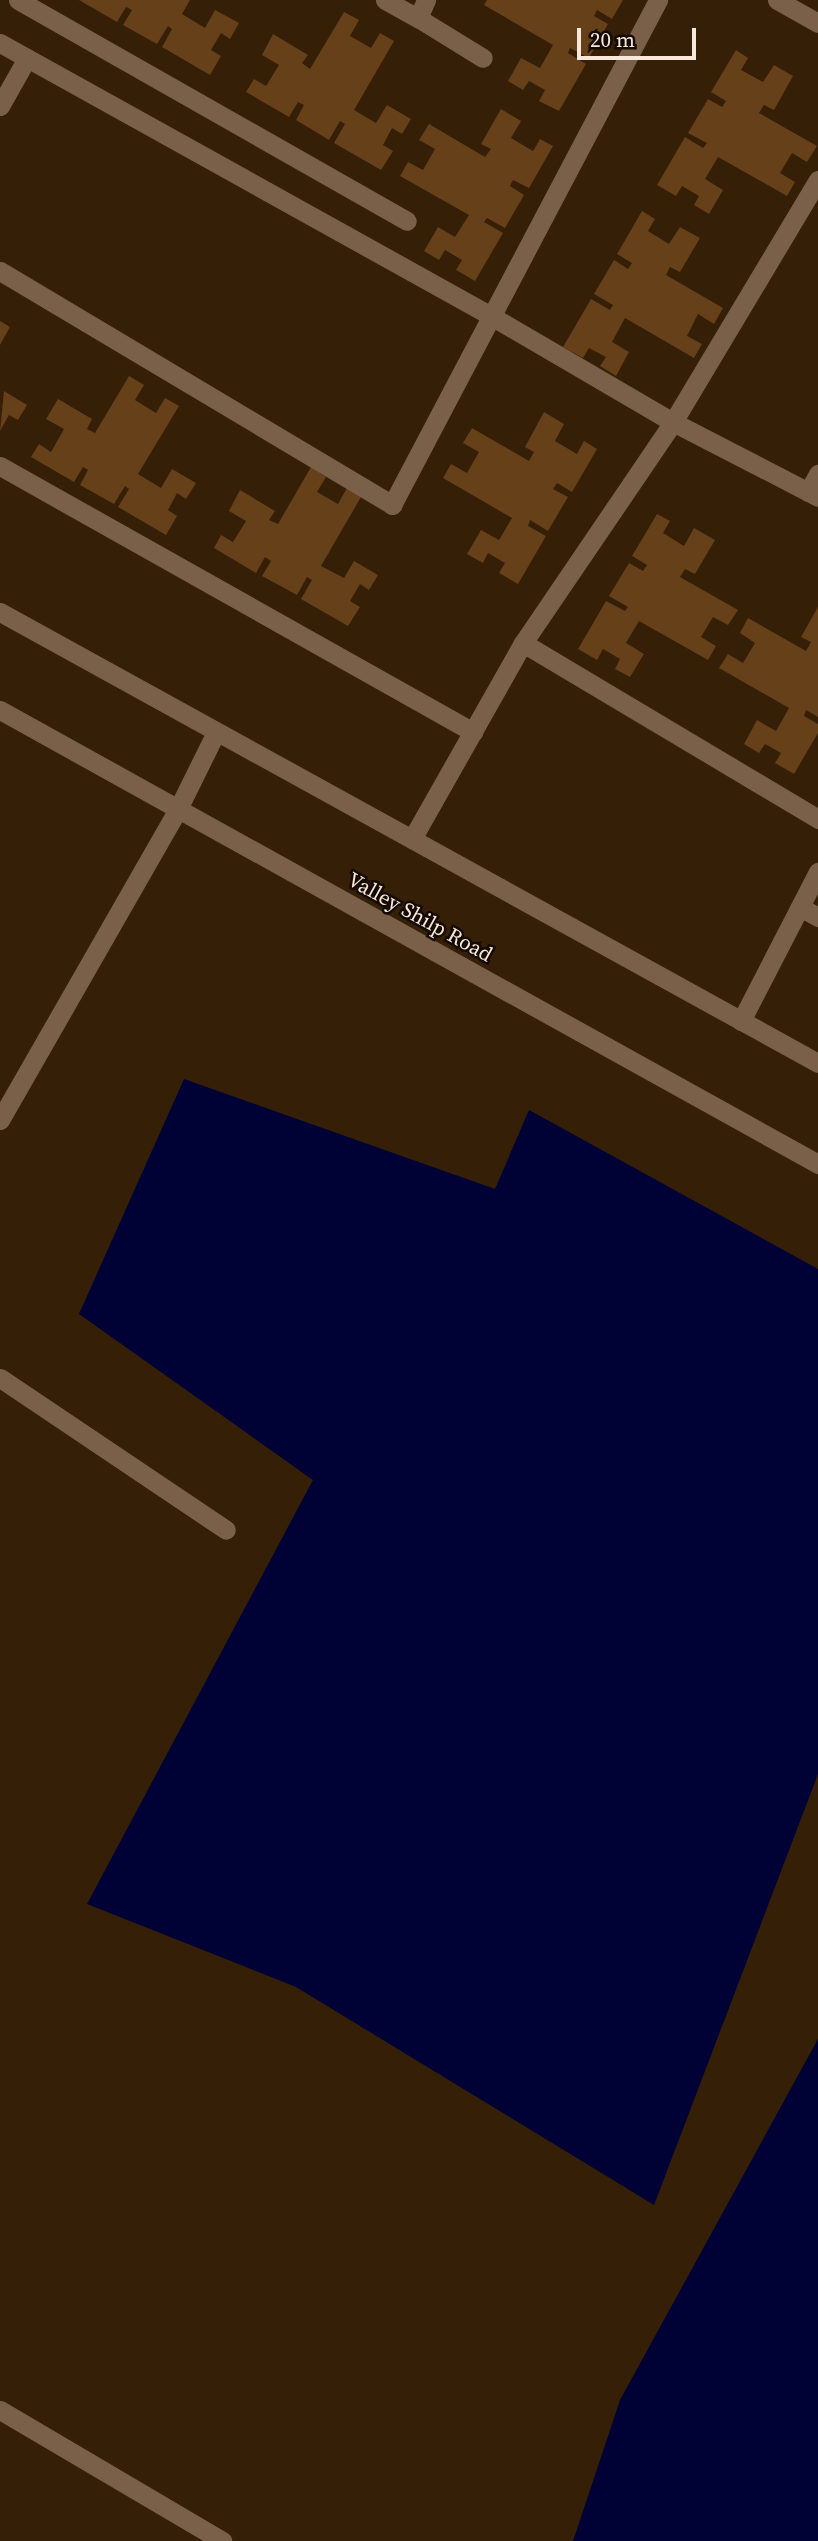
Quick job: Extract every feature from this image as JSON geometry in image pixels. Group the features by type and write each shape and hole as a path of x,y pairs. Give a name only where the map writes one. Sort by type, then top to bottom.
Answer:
{"street":[{"path":"18,0 407,221"},
{"path":"385,0 422,9 483,58"},
{"path":"0,271 392,505 658,0"},
{"path":"777,0 818,23"},
{"path":"0,43 493,317 673,422 813,494 818,474"},
{"path":"0,106 27,58"},
{"path":"412,839 523,643 673,422 818,180"},
{"path":"0,466 473,732"},
{"path":"0,612 818,1063"},
{"path":"523,643 818,819"},
{"name":"Valley Shilp Road","path":"0,710 818,1164"},
{"path":"0,1120 178,808 216,732"},
{"path":"741,1021 818,872"},
{"path":"800,907 818,917"},
{"path":"0,1378 226,1530"},
{"path":"0,2410 222,2541"}],"shaded area":[{"path":"184,1079 495,1189 529,1110 818,1269 818,1774 654,2205 296,1987 87,1904 313,1480 79,1314"},
{"path":"818,2039 818,2541 573,2541 620,2400"}],"building":[{"path":"79,0 190,0 182,14 205,28 215,10 239,23 230,39 221,33 211,50 221,56 210,75 162,47 172,29 168,26 157,44 123,25 132,10 126,7 117,22"},
{"path":"487,0 623,0 612,19 597,10 594,16 608,24 589,58 570,48 568,53 586,64 559,111 539,101 545,90 529,81 523,90 508,81 521,58 540,68 553,45 484,5"},
{"path":"344,12 359,20 350,36 371,48 380,33 394,41 354,110 376,123 387,105 411,119 402,134 392,128 383,145 393,151 381,170 334,143 345,124 340,121 329,140 296,120 304,105 298,102 289,117 246,92 254,79 266,86 279,65 262,55 273,34 308,55 302,63 310,69"},
{"path":"736,50 748,58 741,70 763,82 774,65 793,76 774,110 764,105 759,113 817,146 807,162 792,153 780,173 795,182 787,196 718,157 705,179 723,190 709,214 694,205 699,196 682,186 676,196 657,185 685,137 703,148 707,143 688,133 708,99 722,107 726,101 711,92"},
{"path":"501,109 521,121 511,138 533,151 540,139 553,146 529,188 513,180 510,186 524,195 505,228 487,218 484,222 503,233 475,281 456,270 462,260 445,250 439,260 424,251 438,227 455,237 469,215 400,176 408,162 423,170 435,149 419,140 429,124 485,157 491,149 481,144"},
{"path":"642,211 655,219 648,231 669,244 680,227 700,238 680,272 670,267 666,275 723,308 714,324 698,314 687,336 702,344 694,358 625,318 612,342 629,352 616,376 600,366 606,357 589,348 583,358 563,347 591,299 610,310 613,305 594,294 614,260 628,269 632,263 617,254"},
{"path":"0,321 10,327 0,345"},
{"path":"129,376 144,385 135,400 156,413 165,398 179,406 138,474 161,488 172,469 196,483 186,499 177,493 168,510 177,516 166,535 118,507 129,489 125,486 114,504 80,485 88,470 83,467 74,482 31,457 39,444 51,452 64,429 46,419 58,399 92,419 87,429 95,433"},
{"path":"4,391 27,405 18,420 9,415 0,431"},
{"path":"544,412 564,424 555,441 577,454 584,441 597,449 572,492 557,483 553,489 568,497 548,531 530,520 528,526 546,536 518,584 499,573 505,563 488,553 483,563 467,554 481,530 499,540 512,518 443,478 451,464 467,473 479,452 463,443 472,428 529,461 534,452 525,447"},
{"path":"311,467 326,477 317,492 338,504 347,488 361,497 321,566 344,578 354,561 378,575 369,590 360,584 350,601 360,607 348,626 301,599 312,580 307,577 297,595 262,576 271,561 265,557 256,573 214,548 221,535 233,542 246,521 229,511 240,490 275,511 269,520 278,524"},
{"path":"657,514 670,521 663,533 684,546 694,528 715,540 695,574 685,569 680,577 738,610 728,625 713,617 701,637 716,646 708,660 639,621 626,643 644,654 630,677 615,669 620,659 603,649 597,660 578,649 606,601 625,611 628,607 609,596 629,563 643,571 647,565 632,556"},
{"path":"818,607 818,717 806,710 804,716 818,724 818,733 794,774 775,763 781,753 765,744 759,753 744,744 757,720 776,731 789,708 719,668 728,654 743,663 755,643 740,633 748,618 806,651 811,642 801,637"}]}
